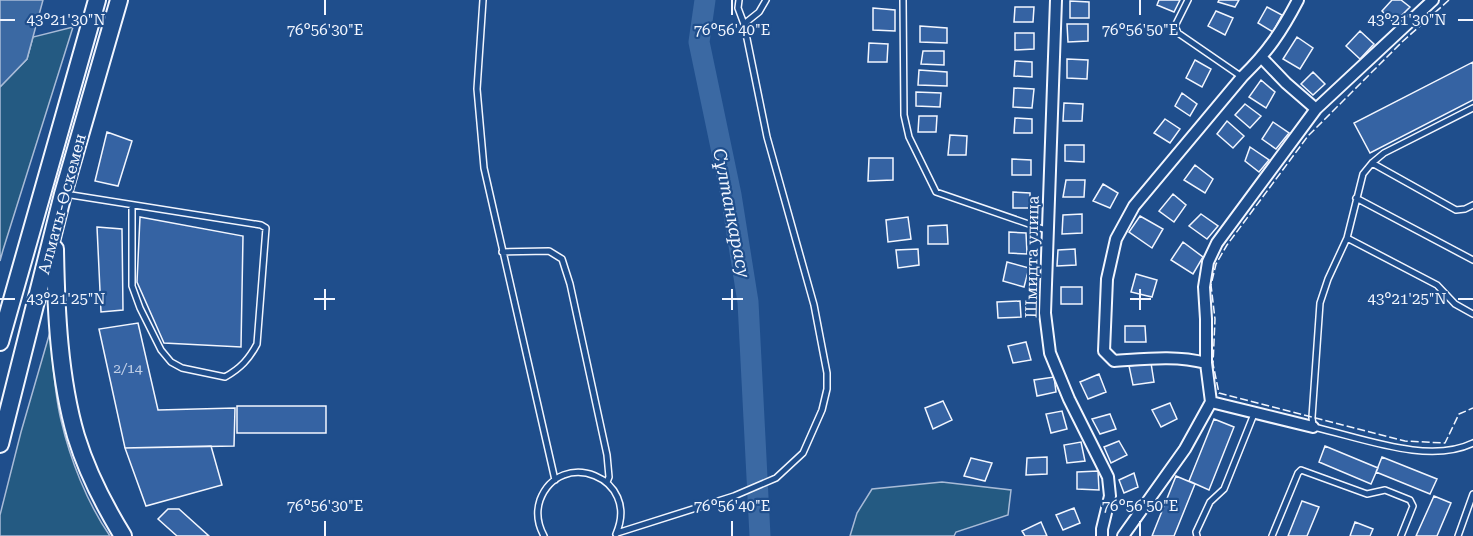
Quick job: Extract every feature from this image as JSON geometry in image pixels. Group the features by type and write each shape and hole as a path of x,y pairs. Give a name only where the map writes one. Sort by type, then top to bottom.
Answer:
{"main road":[{"name":"Алматы-Өскемен","path":"0,340 96,0"},
{"name":"Алматы-Өскемен","path":"0,444 63,194 119,0"},
{"path":"63,194 55,244 56,283 69,409 83,458 95,487 123,536"}],"street":[{"name":"Шмидта улица","path":"1056,0 1046,230 1045,312 1050,353 1069,399 1108,477 1110,496 1102,536"},
{"path":"1206,363 1151,358 1114,361 1104,351 1107,279 1116,239 1134,206 1242,77 1262,58 1282,31 1298,0"},
{"path":"1123,536 1185,449 1211,402 1206,363 1204,287 1208,262 1217,243 1316,109 1433,0"},
{"path":"1262,58 1316,109"},
{"path":"1211,402 1313,427"}],"lane":[{"path":"483,0 477,89 484,168 555,480"},
{"path":"616,534 734,496 776,478 803,453 822,410 827,389 827,373 814,305 767,137 744,24 738,8 739,0"},
{"path":"744,24 759,12 766,0"},
{"path":"903,0 904,115 909,137 936,192 1046,230"},
{"path":"1188,0 1175,26 1178,33 1242,77"},
{"path":"1473,108 1384,153 1364,174 1347,238 1328,279 1320,303 1312,417 1313,427 1388,446 1428,450 1460,449 1473,443"},
{"path":"1372,163 1456,210 1473,205"},
{"path":"63,194 261,225 266,228 257,344 250,357 239,369 225,377 182,368 171,362 161,350 132,286 132,206"},
{"path":"1356,198 1473,260"},
{"path":"1347,238 1437,285 1455,304 1473,314"},
{"path":"502,252 549,250 562,259 570,284 607,455 609,477 607,482"},
{"path":"1197,536 1196,532 1210,502 1224,489 1254,414"},
{"path":"1272,536 1301,470 1367,494 1385,490 1410,500 1413,506 1401,536"},
{"path":"542,534 538,522 539,503 548,487 555,480 581,472 591,473 607,482 613,489 621,506 616,534"},
{"path":"1458,536 1473,494"}],"shaded area":[{"path":"0,0 43,0 27,59 0,87"},
{"path":"73,27 0,261 0,87 27,59 33,37"},
{"path":"50,332 57,399 65,435 74,465 87,495 110,536 0,536 0,515"},
{"path":"942,482 1011,490 1008,515 956,532 954,536 850,536 857,513 872,489"}],"building":[{"path":"1159,0 1180,0 1174,12 1157,5"},
{"path":"1219,0 1239,0 1235,7 1218,2"},
{"path":"1392,0 1401,0 1410,7 1394,23 1382,11"},
{"path":"1070,1 1089,2 1089,18 1070,18"},
{"path":"1015,7 1034,7 1033,22 1014,22"},
{"path":"1267,7 1282,15 1273,32 1258,23"},
{"path":"873,8 895,10 895,31 873,30"},
{"path":"1216,11 1233,18 1225,35 1208,26"},
{"path":"1067,24 1088,24 1088,41 1068,42"},
{"path":"920,26 947,28 947,43 920,42"},
{"path":"1360,31 1374,44 1360,59 1346,46"},
{"path":"1015,33 1034,33 1034,49 1015,50"},
{"path":"1297,37 1313,48 1300,69 1283,59"},
{"path":"869,43 888,44 887,62 868,62"},
{"path":"923,51 944,51 944,65 921,64"},
{"path":"1067,59 1088,60 1087,79 1067,78"},
{"path":"1195,60 1211,69 1202,87 1186,78"},
{"path":"1015,61 1032,62 1032,77 1014,76"},
{"path":"1473,62 1473,100 1370,153 1354,123"},
{"path":"919,70 947,72 947,86 918,85"},
{"path":"1313,72 1325,84 1313,95 1301,84"},
{"path":"1261,80 1275,92 1266,108 1249,97"},
{"path":"1014,88 1034,89 1032,108 1013,107"},
{"path":"916,92 941,93 940,107 916,106"},
{"path":"1182,93 1197,104 1190,116 1175,106"},
{"path":"1064,103 1083,104 1082,121 1063,121"},
{"path":"1245,104 1261,116 1250,128 1235,115"},
{"path":"919,116 937,116 936,132 918,132"},
{"path":"1015,118 1032,119 1032,133 1014,133"},
{"path":"1165,119 1180,129 1170,143 1154,133"},
{"path":"1227,121 1244,136 1233,148 1217,134"},
{"path":"1273,122 1289,133 1276,149 1262,139"},
{"path":"107,132 132,141 118,186 95,181"},
{"path":"950,135 967,136 966,155 948,155"},
{"path":"1065,145 1084,145 1084,162 1065,161"},
{"path":"1250,147 1269,160 1259,172 1245,161"},
{"path":"869,158 893,158 893,180 868,181"},
{"path":"1012,159 1031,160 1031,175 1012,175"},
{"path":"1195,165 1213,179 1205,193 1184,180"},
{"path":"1066,180 1085,180 1084,197 1063,197"},
{"path":"1103,184 1118,193 1110,208 1093,201"},
{"path":"1013,192 1030,193 1030,208 1013,208"},
{"path":"1173,194 1186,205 1174,222 1159,211"},
{"path":"1082,214 1082,233 1062,234 1063,215"},
{"path":"1201,214 1218,226 1207,239 1189,226"},
{"path":"1140,216 1163,229 1152,248 1129,232"},
{"path":"140,217 243,236 241,347 164,343 137,282"},
{"path":"908,217 911,239 888,242 886,220"},
{"path":"947,225 948,244 928,244 928,226"},
{"path":"97,227 122,229 123,310 101,312"},
{"path":"1009,232 1026,233 1027,254 1009,253"},
{"path":"1183,242 1203,257 1193,274 1171,260"},
{"path":"918,249 919,265 898,268 896,250"},
{"path":"1075,249 1076,265 1057,266 1058,250"},
{"path":"1007,262 1029,268 1024,287 1003,281"},
{"path":"1136,274 1157,280 1152,297 1131,292"},
{"path":"1061,287 1082,287 1082,304 1061,304"},
{"path":"1020,301 1021,317 998,318 997,302"},
{"path":"138,323 158,410 235,408 234,446 125,448 99,329"},
{"path":"1125,326 1145,326 1146,342 1125,342"},
{"path":"1026,342 1031,360 1013,363 1008,346"},
{"path":"1151,363 1154,382 1133,385 1129,366"},
{"path":"1099,374 1106,392 1088,399 1080,382"},
{"path":"1054,377 1056,392 1037,396 1034,380"},
{"path":"943,401 952,420 933,429 925,408"},
{"path":"1170,403 1177,419 1161,427 1152,410"},
{"path":"237,406 326,406 326,433 237,433"},
{"path":"1062,411 1067,429 1051,433 1046,414"},
{"path":"1110,414 1116,429 1100,434 1092,419"},
{"path":"1214,419 1234,427 1209,490 1189,481"},
{"path":"1119,441 1127,455 1111,463 1104,447"},
{"path":"1081,442 1085,461 1067,463 1064,445"},
{"path":"211,446 222,485 146,506 125,448"},
{"path":"1325,446 1378,468 1371,484 1319,462"},
{"path":"1047,457 1047,474 1026,475 1027,458"},
{"path":"1382,457 1437,479 1430,494 1376,472"},
{"path":"971,458 992,463 985,481 964,476"},
{"path":"1098,471 1099,490 1077,489 1077,472"},
{"path":"1134,473 1138,487 1124,493 1119,480"},
{"path":"1176,476 1195,484 1174,536 1152,536"},
{"path":"1434,496 1451,503 1437,536 1416,536"},
{"path":"1302,501 1319,507 1307,536 1288,536"},
{"path":"1074,508 1080,523 1063,530 1056,515"},
{"path":"168,509 179,509 209,536 177,536 158,519"},
{"path":"1041,522 1047,536 1025,536 1022,531"},
{"path":"1355,522 1373,529 1370,536 1350,536"}],"waterway":[{"name":"Сұлтанқарасу","path":"705,0 699,42 731,195 748,302 760,536"}],"fence":[{"path":"1449,0 1402,42 1308,136 1227,245 1216,264 1211,285 1215,319 1213,364 1219,393 1405,441 1445,443 1459,414 1473,408"}]}
